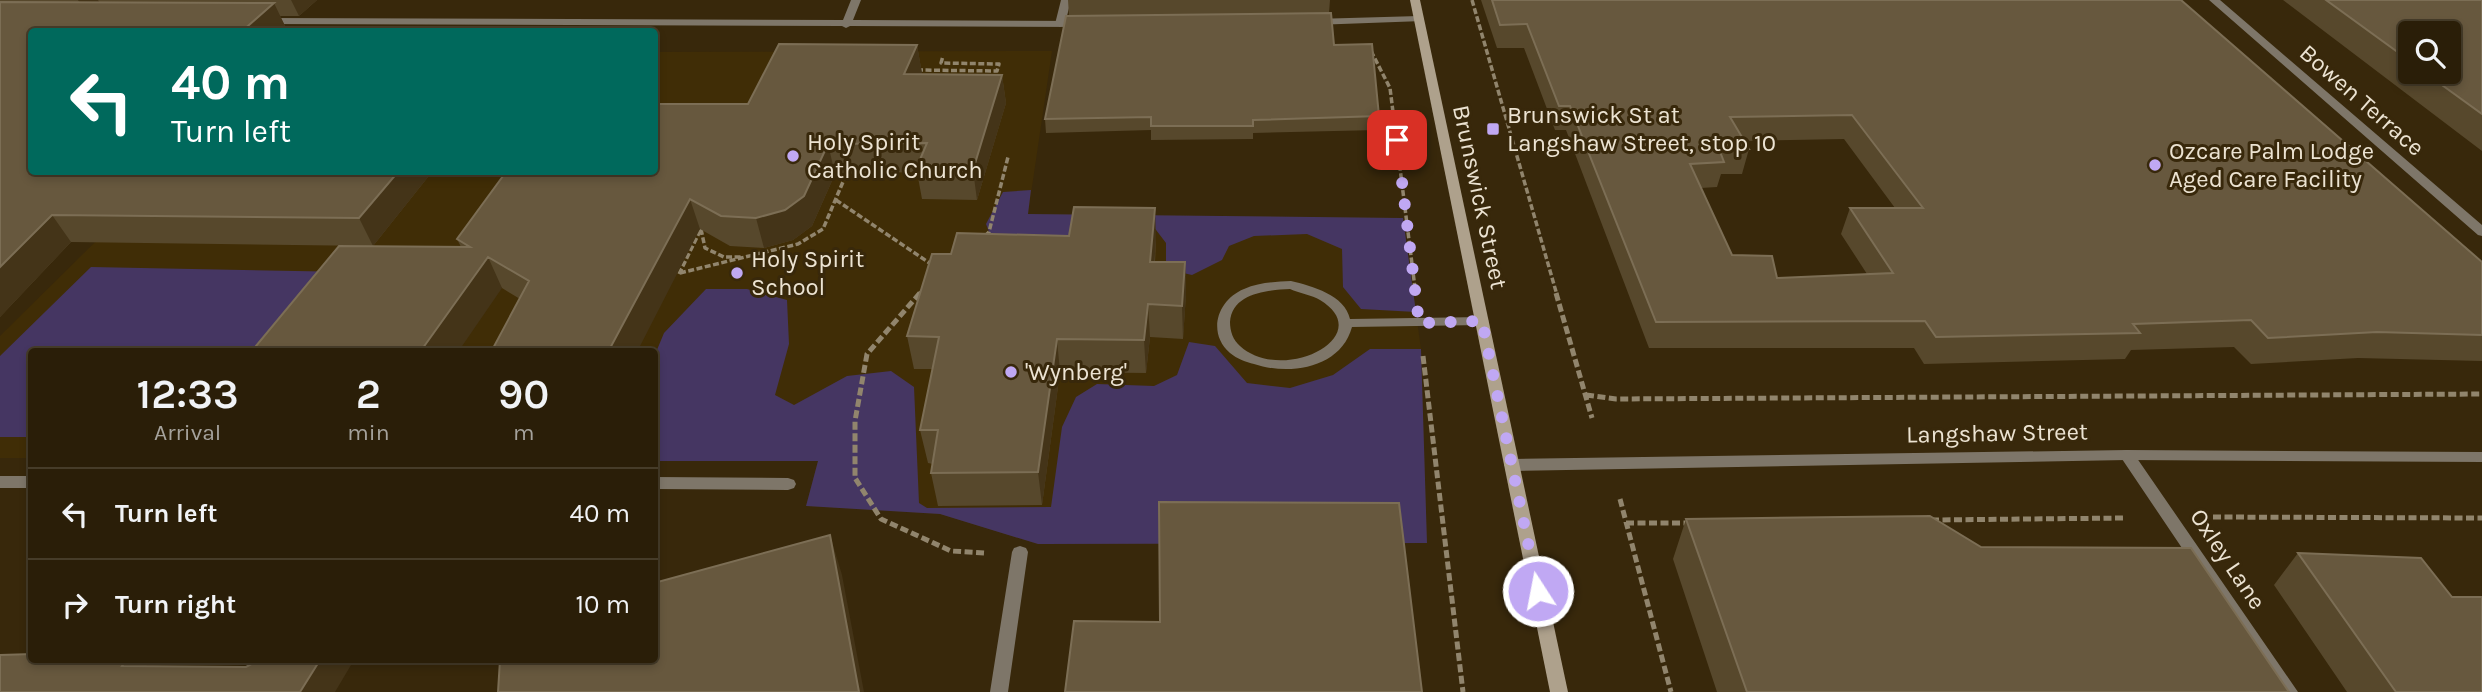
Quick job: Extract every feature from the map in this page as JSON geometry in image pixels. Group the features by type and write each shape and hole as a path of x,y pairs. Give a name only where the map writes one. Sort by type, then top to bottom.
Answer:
{"main road":[{"name":"Brunswick Street","path":"1415,0 1559,692"}],"street":[{"path":"846,25 856,0"},
{"path":"1060,24 1066,0"},
{"name":"Bowen Terrace","path":"2214,0 2482,232"},
{"path":"1297,22 1419,19"},
{"path":"258,21 1100,24"},
{"path":"1291,285 1326,297 1339,307 1346,323 1346,334 1338,347 1324,357 1305,364 1283,366 1242,355 1230,345 1223,332 1222,319 1228,307 1239,297 1272,286 1291,285"},
{"path":"1346,323 1482,321"},
{"name":"Langshaw Street","path":"1512,466 2127,455 2482,457"},
{"name":"Oxley Lane","path":"2127,455 2289,692"},
{"path":"0,482 28,482"},
{"path":"658,484 788,484"},
{"path":"999,692 1020,552"}],"path":[{"path":"1472,0 1592,418"},
{"path":"935,80 951,25"},
{"path":"1368,46 1390,88 1463,692"},
{"path":"914,70 997,71 999,64 941,63"},
{"path":"980,241 989,232 1008,157"},
{"path":"707,217 680,274 798,244 823,229 851,163"},
{"path":"836,200 942,271"},
{"path":"701,229 705,248 724,257 748,257"},
{"path":"926,287 902,311 867,354 855,421 855,478 881,519 914,537 951,551 1020,552"},
{"path":"1586,396 1629,399 2482,394"},
{"path":"1620,499 1671,692"},
{"path":"1930,520 2137,517"},
{"path":"2203,517 2482,518"},
{"path":"1626,523 1695,522"}],"shaded area":[{"name":"Holy Spirit School","path":"1052,51 1028,214 1403,218 1421,349 1427,543 1038,544 940,514 806,506 818,461 658,461 658,348 28,348 28,458 0,458 0,336 163,175 658,175 658,52"},
{"path":"1031,190 1028,214 1403,218 1416,312 1361,309 1343,287 1342,249 1307,234 1254,236 1229,246 1222,260 1192,275 1166,269 1166,243 1153,226 1084,224 1065,237 1015,254 989,232 986,224 1003,192"},
{"path":"91,267 351,272 287,348 28,348 28,437 0,437 0,356"},
{"path":"706,289 747,289 787,300 789,344 775,395 794,405 847,376 891,371 914,387 919,503 927,508 1051,507 1062,427 1076,397 1097,384 1154,386 1177,375 1189,342 1215,346 1247,383 1290,388 1333,375 1370,349 1421,349 1427,543 1038,544 940,514 806,506 818,461 658,461 658,348 664,333"}],"building":[{"path":"1492,0 2181,0 2482,262 2482,335 2377,332 2268,338 2251,320 2133,324 2140,333 1936,337 1925,321 1656,322 1570,106 1559,106 1527,24 1500,25","holes":["1852,115 1923,208 1850,208 1893,273 1777,278 1772,256 1732,255 1690,164 1724,162 1719,149 1749,149 1730,117"]},
{"path":"2326,0 2482,0 2482,114 2441,84 2461,84 2461,21 2398,21 2398,52"},
{"path":"0,2 274,3 246,28 28,28 28,175 395,175 359,218 52,215 0,267"},
{"path":"1331,13 1334,45 1372,44 1379,116 1253,120 1253,126 1151,126 1151,117 1045,119 1066,16"},
{"path":"779,44 917,45 904,74 1002,75 973,170 916,169 927,143 828,144 804,196 785,210 756,218 721,216 690,199 610,348 493,348 529,281 488,257 423,348 254,348 339,246 470,247 457,239 504,175 658,175 658,104 748,104"},
{"name":"'Wynberg'","path":"1074,207 1155,208 1150,262 1185,262 1182,306 1148,304 1144,340 1057,339 1038,472 931,473 938,430 920,430 939,337 907,336 932,254 951,254 957,233 1069,236"},
{"path":"1159,502 1399,503 1422,692 1065,692 1074,621 1160,622"},
{"path":"1930,516 1981,547 2191,548 2289,692 1747,692 1686,519"},
{"path":"830,535 859,692 498,692 500,663 658,663 658,582"},
{"path":"2298,553 2421,558 2452,597 2482,597 2482,692 2396,692"},
{"path":"28,654 28,663 124,663 122,666 246,667 253,663 318,663 300,692 0,692 0,655"}],"place":[{"name":"Brunswick St at Langshaw Street, stop 10","path":"1493,129"},
{"name":"Holy Spirit Catholic Church","path":"793,156"},
{"name":"Ozcare Palm Lodge Aged Care Facility","path":"2155,165"},
{"name":"Holy Spirit School","path":"737,273"},
{"name":"'Wynberg'","path":"1011,372"}],"route":[{"path":"1397,140 1419,323 1482,321 1538,591"}]}
